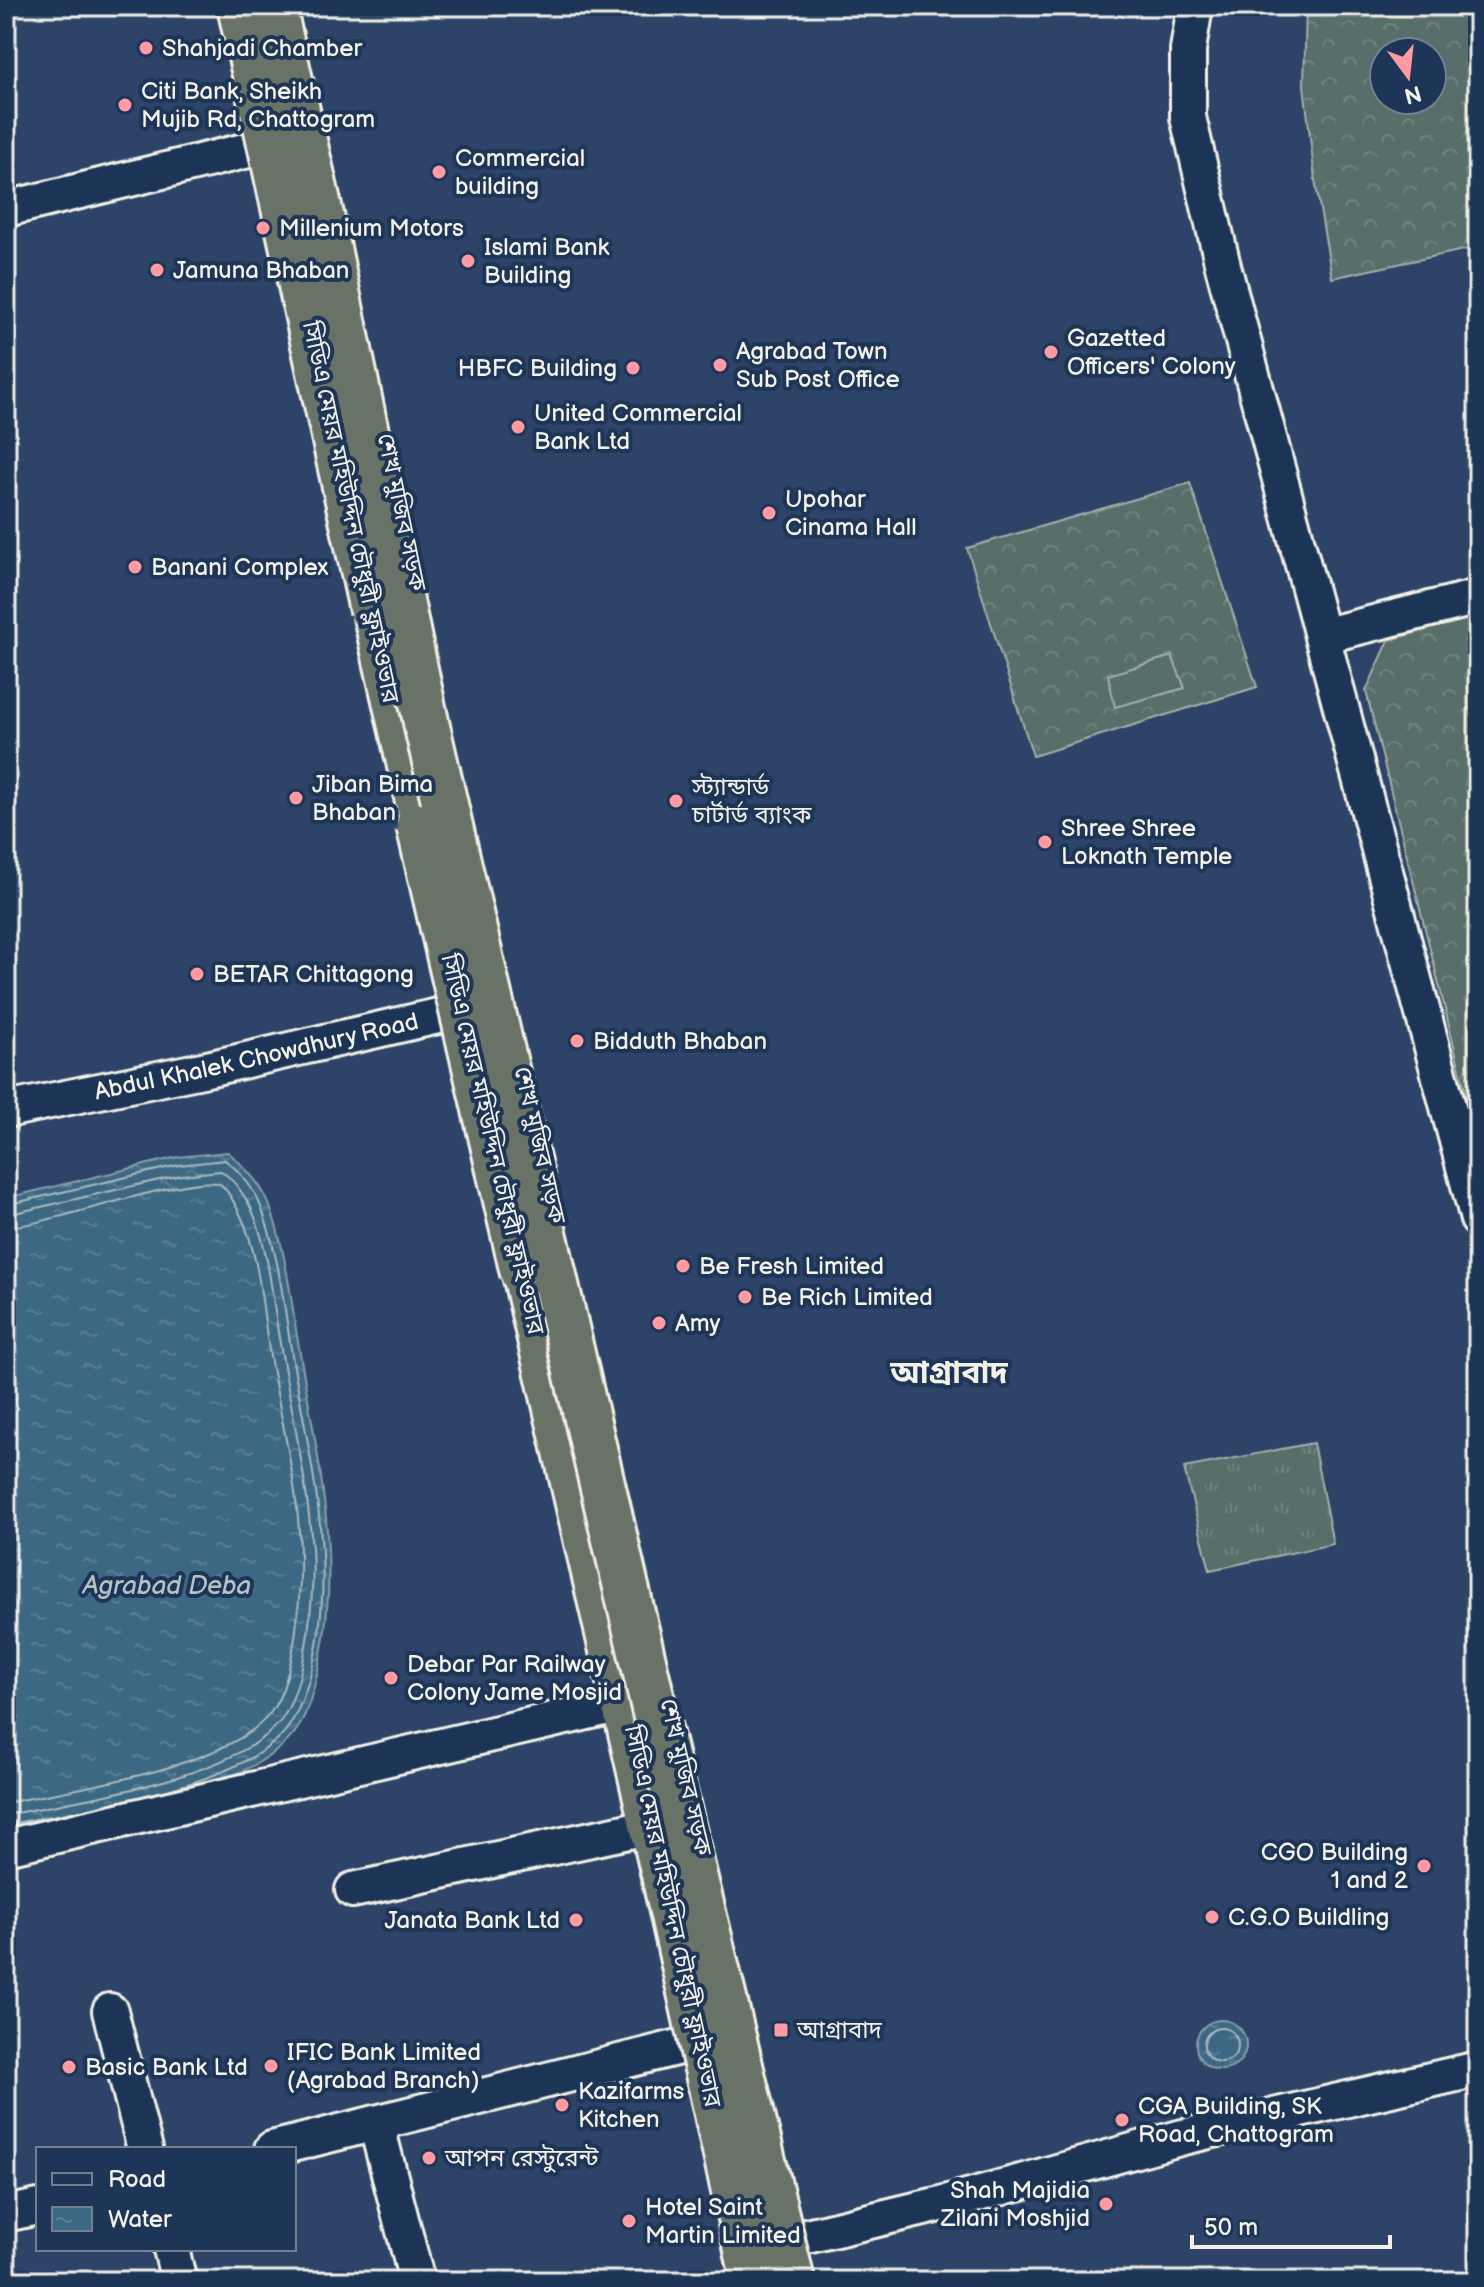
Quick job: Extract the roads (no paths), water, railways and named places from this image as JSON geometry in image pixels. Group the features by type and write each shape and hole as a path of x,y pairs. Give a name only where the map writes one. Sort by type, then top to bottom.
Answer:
{"highway":[{"name":"সিডিএ মেয়র মহিউদ্দিন চৌধুরী ফ্লাইওভার","path":"240,6 439,919 615,1651 756,2281"},
{"name":"শেখ মুজিব সড়ক","path":"246,6 365,567 756,2281"},
{"path":"273,6 323,224 430,742 660,1734 793,2260"},
{"name":"শেখ মুজিব সড়ক","path":"292,6 507,1000 793,2260 804,2281"}],"street":[{"path":"1195,6 1188,50 1188,117 1223,266 1478,1219"},
{"path":"6,209 277,143"},
{"path":"1322,636 1478,597"},
{"name":"Abdul Khalek Chowdhury Road","path":"6,1110 207,1069 507,1000"},
{"path":"6,1847 622,1704"},
{"path":"353,1890 652,1826"},
{"path":"110,2011 144,2147"},
{"path":"280,2147 703,2041"},
{"path":"793,2260 949,2202 1183,2137 1478,2069"},
{"path":"376,2123 417,2281"},
{"path":"6,2214 36,2207"},
{"path":"172,2251 179,2281"}],"water":[{"name":"Agrabad Deba","path":"228,1152 261,1189 275,1222 288,1278 320,1467 329,1582 326,1620 309,1704 298,1728 277,1751 245,1770 164,1799 6,1833 6,1198 178,1157"},
{"path":"1221,2020 1239,2027 1246,2045 1239,2063 1221,2070 1203,2063 1196,2045 1203,2027"}],"place":[{"name":"Shahjadi Chamber","path":"146,48"},
{"name":"Citi Bank, Sheikh Mujib Rd, Chattogram","path":"125,105"},
{"name":"Commercial building","path":"439,172"},
{"name":"Millenium Motors","path":"263,228"},
{"name":"Islami Bank Building","path":"468,261"},
{"name":"Jamuna Bhaban","path":"157,270"},
{"name":"Gazetted Officers' Colony","path":"1051,352"},
{"name":"Agrabad Town Sub Post Office","path":"720,365"},
{"name":"HBFC Building","path":"633,368"},
{"name":"United Commercial Bank Ltd","path":"518,427"},
{"name":"Upohar Cinama Hall","path":"769,513"},
{"name":"Banani Complex","path":"135,567"},
{"name":"Jiban Bima Bhaban","path":"296,798"},
{"name":"স্ট্যান্ডার্ড চার্টার্ড ব্যাংক","path":"676,801"},
{"name":"Shree Shree Loknath Temple","path":"1045,842"},
{"name":"BETAR Chittagong","path":"197,974"},
{"name":"Bidduth Bhaban","path":"577,1041"},
{"name":"Be Fresh Limited","path":"683,1266"},
{"name":"Be Rich Limited","path":"745,1297"},
{"name":"Amy","path":"659,1323"},
{"name":"Debar Par Railway Colony Jame Mosjid","path":"391,1678"},
{"name":"CGO Building 1 and 2","path":"1424,1866"},
{"name":"C.G.O Buildling","path":"1212,1917"},
{"name":"Janata Bank Ltd","path":"576,1920"},
{"name":"আগ্রাবাদ","path":"781,2030"},
{"name":"IFIC Bank Limited (Agrabad Branch)","path":"271,2066"},
{"name":"Basic Bank Ltd","path":"69,2067"},
{"name":"Kazifarms Kitchen","path":"562,2105"},
{"name":"CGA Building, SK Road, Chattogram","path":"1122,2120"},
{"name":"আপন রেস্টুরেন্ট","path":"429,2158"},
{"name":"Shah Majidia Zilani Moshjid","path":"1106,2204"},
{"name":"Hotel Saint Martin Limited","path":"629,2221"}],"district":[{"name":"আগ্রাবাদ","path":"949,1372"}]}
